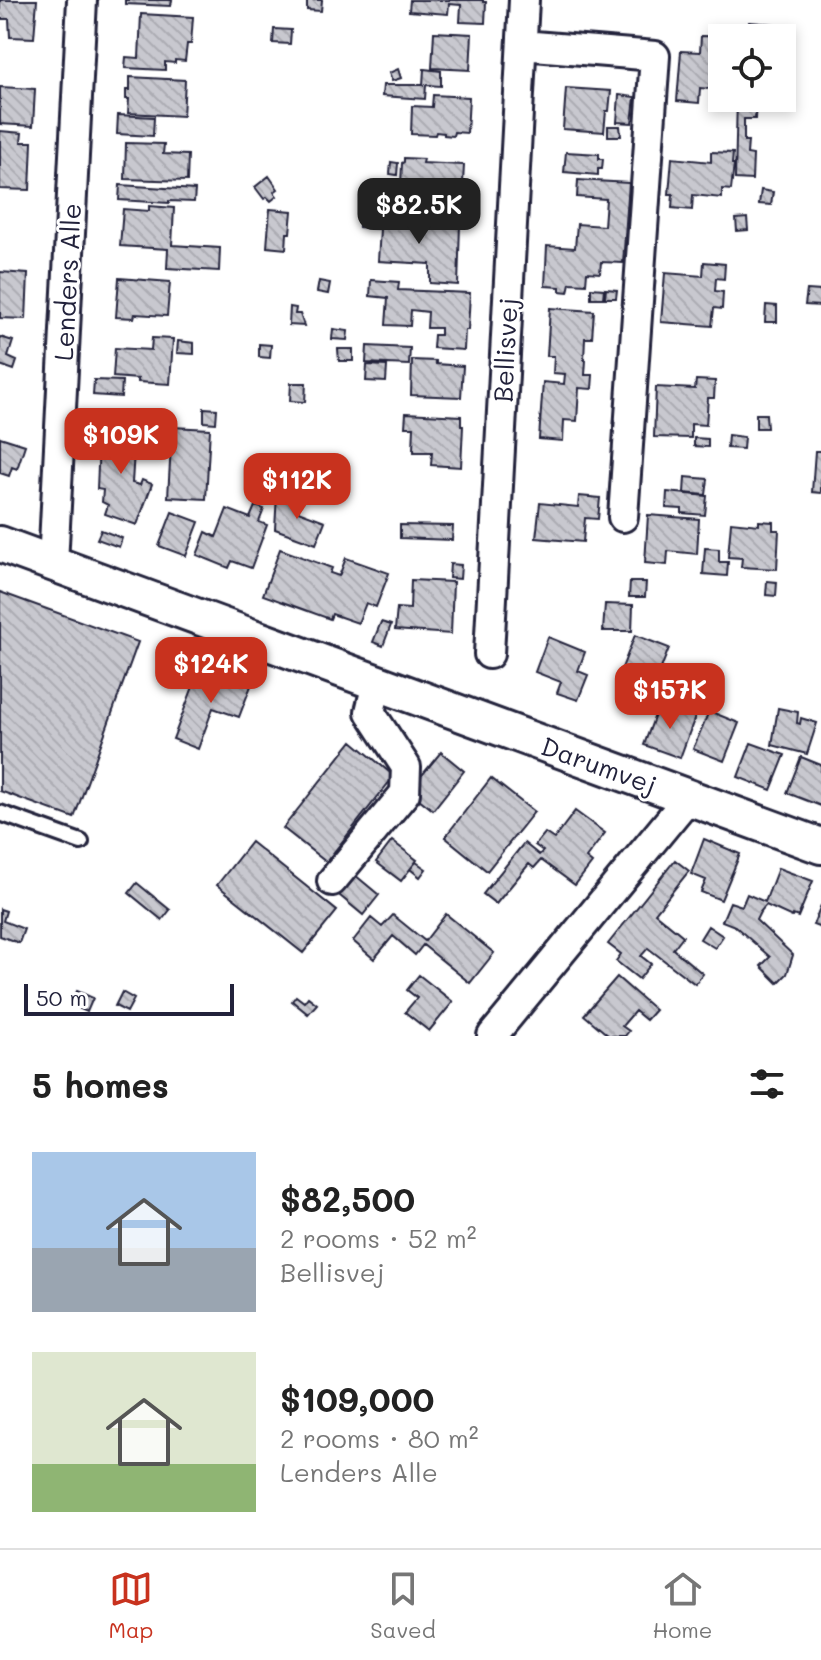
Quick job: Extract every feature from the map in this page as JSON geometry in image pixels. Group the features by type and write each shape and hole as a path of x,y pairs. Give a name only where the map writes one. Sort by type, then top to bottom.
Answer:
{"street":[{"name":"Lenders Alle","path":"53,564 82,0"},
{"name":"Bellisvej","path":"489,654 524,0"},
{"path":"522,45 655,56 623,517"},
{"name":"Darumvej","path":"0,544 821,846"},
{"path":"332,881 405,793 406,767 370,712 377,683"},
{"path":"492,1036 688,798"}],"lane":[{"path":"0,813 81,842"}],"building":[{"path":"0,0 37,0 34,38 10,37 9,19 0,19"},
{"path":"125,0 172,0 171,6 125,4"},
{"path":"307,0 322,0 321,11 307,10"},
{"path":"410,0 483,0 486,2 485,23 460,22 461,5 449,4 448,14 409,11"},
{"path":"141,14 193,17 191,44 187,44 185,61 165,62 165,70 125,68 126,57 139,58"},
{"path":"274,29 291,30 290,44 273,43"},
{"path":"434,32 472,34 470,70 432,68"},
{"path":"701,36 708,36 708,89 700,88 699,103 677,101 681,51 700,52"},
{"path":"398,69 401,78 392,81 389,73"},
{"path":"424,69 441,71 441,86 426,85 425,99 382,96 383,85 423,85"},
{"path":"130,77 185,80 183,116 128,113 126,90 130,90"},
{"path":"0,87 35,89 33,126 0,124"},
{"path":"566,88 611,91 604,132 563,129"},
{"path":"433,95 469,97 467,133 454,132 453,136 436,132 435,135 411,134 412,106 432,107"},
{"path":"619,95 635,97 632,123 617,122"},
{"path":"737,112 755,112 755,119 744,119 747,154 753,155 752,180 735,179"},
{"path":"118,115 154,117 153,136 117,134"},
{"path":"608,126 620,126 621,136 608,136"},
{"path":"0,131 22,133 21,142 32,142 30,190 0,189"},
{"path":"126,143 164,144 163,154 188,155 187,181 125,179"},
{"path":"566,152 599,154 599,159 603,159 602,169 598,169 598,175 564,172"},
{"path":"711,152 733,153 731,190 722,189 722,198 693,195 692,210 672,208 673,194 669,194 672,158 711,162"},
{"path":"404,158 423,159 422,163 464,165 460,209 426,207 426,216 401,215 402,206 388,205 383,200 384,189 389,184 401,185"},
{"path":"391,162 398,163 397,175 390,174"},
{"path":"269,176 278,189 274,192 277,196 271,201 267,197 264,199 255,187"},
{"path":"578,180 629,183 623,263 601,262 600,273 587,272 586,284 570,283 568,292 560,291 560,287 545,286 547,246 575,248 577,224 604,226 606,199 577,197"},
{"path":"120,185 195,190 194,202 119,200"},
{"path":"761,190 773,192 771,205 759,204"},
{"path":"361,202 376,202 375,213 360,212"},
{"path":"149,206 174,208 172,245 220,248 219,271 167,268 168,249 120,246 123,209 149,211"},
{"path":"270,209 292,211 286,249 267,247"},
{"path":"359,214 383,215 383,221 460,225 458,285 430,283 430,264 378,261 380,229 359,227"},
{"path":"747,218 748,230 737,231 736,219"},
{"path":"704,262 725,264 724,279 716,278 715,291 723,292 722,309 714,308 712,326 661,322 665,273 703,276"},
{"path":"0,272 28,274 26,319 0,318"},
{"path":"119,278 170,282 167,316 135,314 134,318 116,317"},
{"path":"371,280 399,282 398,290 470,293 464,350 433,348 434,335 440,335 440,328 427,328 428,312 411,310 410,326 386,325 388,298 370,296"},
{"path":"319,281 330,283 328,294 317,292"},
{"path":"591,288 604,289 603,298 591,298"},
{"path":"606,289 617,290 616,298 605,298"},
{"path":"807,290 821,291 821,306 805,305"},
{"path":"766,305 777,306 777,322 765,322"},
{"path":"290,307 296,308 295,314 300,314 304,326 289,325"},
{"path":"550,308 594,311 592,338 585,338 584,360 585,375 593,375 592,389 579,388 577,421 564,420 563,441 539,439 543,382 564,384 565,374 553,373 554,356 547,356"},
{"path":"333,329 348,331 347,340 332,339"},
{"path":"0,337 13,341 8,357 17,361 14,370 0,365"},
{"path":"152,338 173,339 170,384 113,377 115,348 151,350"},
{"path":"178,341 194,343 194,354 177,353"},
{"path":"259,344 271,345 270,358 259,357"},
{"path":"367,346 410,348 409,365 366,363"},
{"path":"338,349 353,349 353,361 339,361"},
{"path":"412,360 463,366 461,397 411,395"},
{"path":"367,365 387,366 386,382 366,381"},
{"path":"94,380 122,381 121,397 93,395"},
{"path":"696,380 715,381 714,398 708,398 706,425 691,424 691,438 654,437 656,387 695,389"},
{"path":"291,383 306,383 305,402 290,401"},
{"path":"204,408 217,409 216,423 204,422"},
{"path":"406,413 461,416 461,467 431,465 432,452 414,452 414,427 405,427"},
{"path":"756,414 766,414 767,428 756,428"},
{"path":"172,427 210,429 206,499 168,497"},
{"path":"109,428 141,429 140,451 134,451 132,483 140,485 142,480 152,484 137,525 105,514 108,505 102,502 103,490 97,489 99,443 108,444"},
{"path":"728,435 744,437 743,449 727,448"},
{"path":"0,437 25,445 17,469 12,467 9,476 0,473"},
{"path":"694,438 708,439 708,447 694,446"},
{"path":"815,451 821,451 821,493 812,492"},
{"path":"685,477 708,479 706,495 684,493"},
{"path":"667,492 707,496 705,515 666,508"},
{"path":"277,494 301,503 298,511 325,521 316,544 275,529"},
{"path":"579,496 600,498 598,519 585,518 583,542 536,538 540,503 578,507"},
{"path":"255,506 264,509 259,522 267,525 251,568 232,561 229,568 197,555 206,532 216,537 227,509 250,518"},
{"path":"172,512 199,522 186,556 159,546"},
{"path":"648,515 699,519 697,554 668,551 667,565 645,563"},
{"path":"759,521 773,522 773,530 779,530 777,569 741,567 742,558 728,557 731,522 759,525"},
{"path":"400,525 453,526 452,540 400,538"},
{"path":"101,530 122,538 119,547 97,539"},
{"path":"705,548 719,549 719,562 728,562 727,576 703,574"},
{"path":"280,549 332,568 330,573 339,576 346,558 389,573 376,607 366,603 358,623 332,614 330,619 263,595"},
{"path":"450,564 461,565 460,579 449,578"},
{"path":"411,580 453,582 451,634 395,630 397,608 410,609"},
{"path":"767,581 777,582 776,596 766,595"},
{"path":"630,582 646,582 645,597 629,597"},
{"path":"0,592 138,642 74,818 0,791"},
{"path":"605,604 633,605 632,631 603,631"},
{"path":"381,622 391,625 383,646 373,642"},
{"path":"635,635 669,648 656,681 622,668"},
{"path":"548,637 585,652 578,671 588,675 578,700 557,693 561,682 535,672"},
{"path":"216,669 252,683 239,717 213,708 198,749 173,739 196,679 210,684"},
{"path":"700,687 712,688 711,709 698,708"},
{"path":"659,704 695,717 680,758 644,745"},
{"path":"778,708 798,712 797,723 800,724 801,718 817,723 807,754 772,745"},
{"path":"709,711 739,723 724,761 693,749"},
{"path":"352,741 394,776 326,862 283,828"},
{"path":"751,743 785,755 771,790 738,777"},
{"path":"441,752 464,771 433,810 409,791"},
{"path":"801,757 821,765 821,806 787,793"},
{"path":"491,778 534,812 487,871 445,837"},
{"path":"575,811 605,833 586,858 592,863 575,885 541,860 534,868 529,864 496,904 483,894 524,843 539,855 543,851 535,845 545,833 554,839"},
{"path":"704,839 740,854 721,900 701,892 706,880 691,874"},
{"path":"392,841 417,860 401,881 376,862"},
{"path":"251,842 337,911 303,953 217,885"},
{"path":"675,860 689,871 655,913 683,936 673,949 703,974 695,984 648,948 641,956 651,964 639,979 616,961 621,954 608,944"},
{"path":"416,862 426,869 420,877 410,869"},
{"path":"778,868 813,881 798,917 766,905 756,920 793,955 787,974 778,983 761,966 770,957 735,926 722,921 730,902 742,906 747,894 765,902"},
{"path":"355,875 379,895 363,915 339,895"},
{"path":"137,883 170,910 162,920 129,893"},
{"path":"821,905 821,928 813,925"},
{"path":"0,909 6,911 3,921 24,929 19,943 0,936"},
{"path":"446,914 494,953 470,983 423,945 415,955 393,936 374,959 353,941 371,918 382,927 393,915 425,941"},
{"path":"708,926 723,936 715,948 700,939"},
{"path":"419,975 453,1002 429,1031 405,1012 417,998 407,990"},
{"path":"617,977 655,1010 646,1020 635,1011 622,1026 629,1031 625,1036 609,1036 584,1015"},
{"path":"77,991 93,998 87,1012 71,1005"},
{"path":"122,992 134,999 127,1012 115,1006"},
{"path":"296,996 304,1002 308,997 317,1004 308,1014 292,1001"}]}
